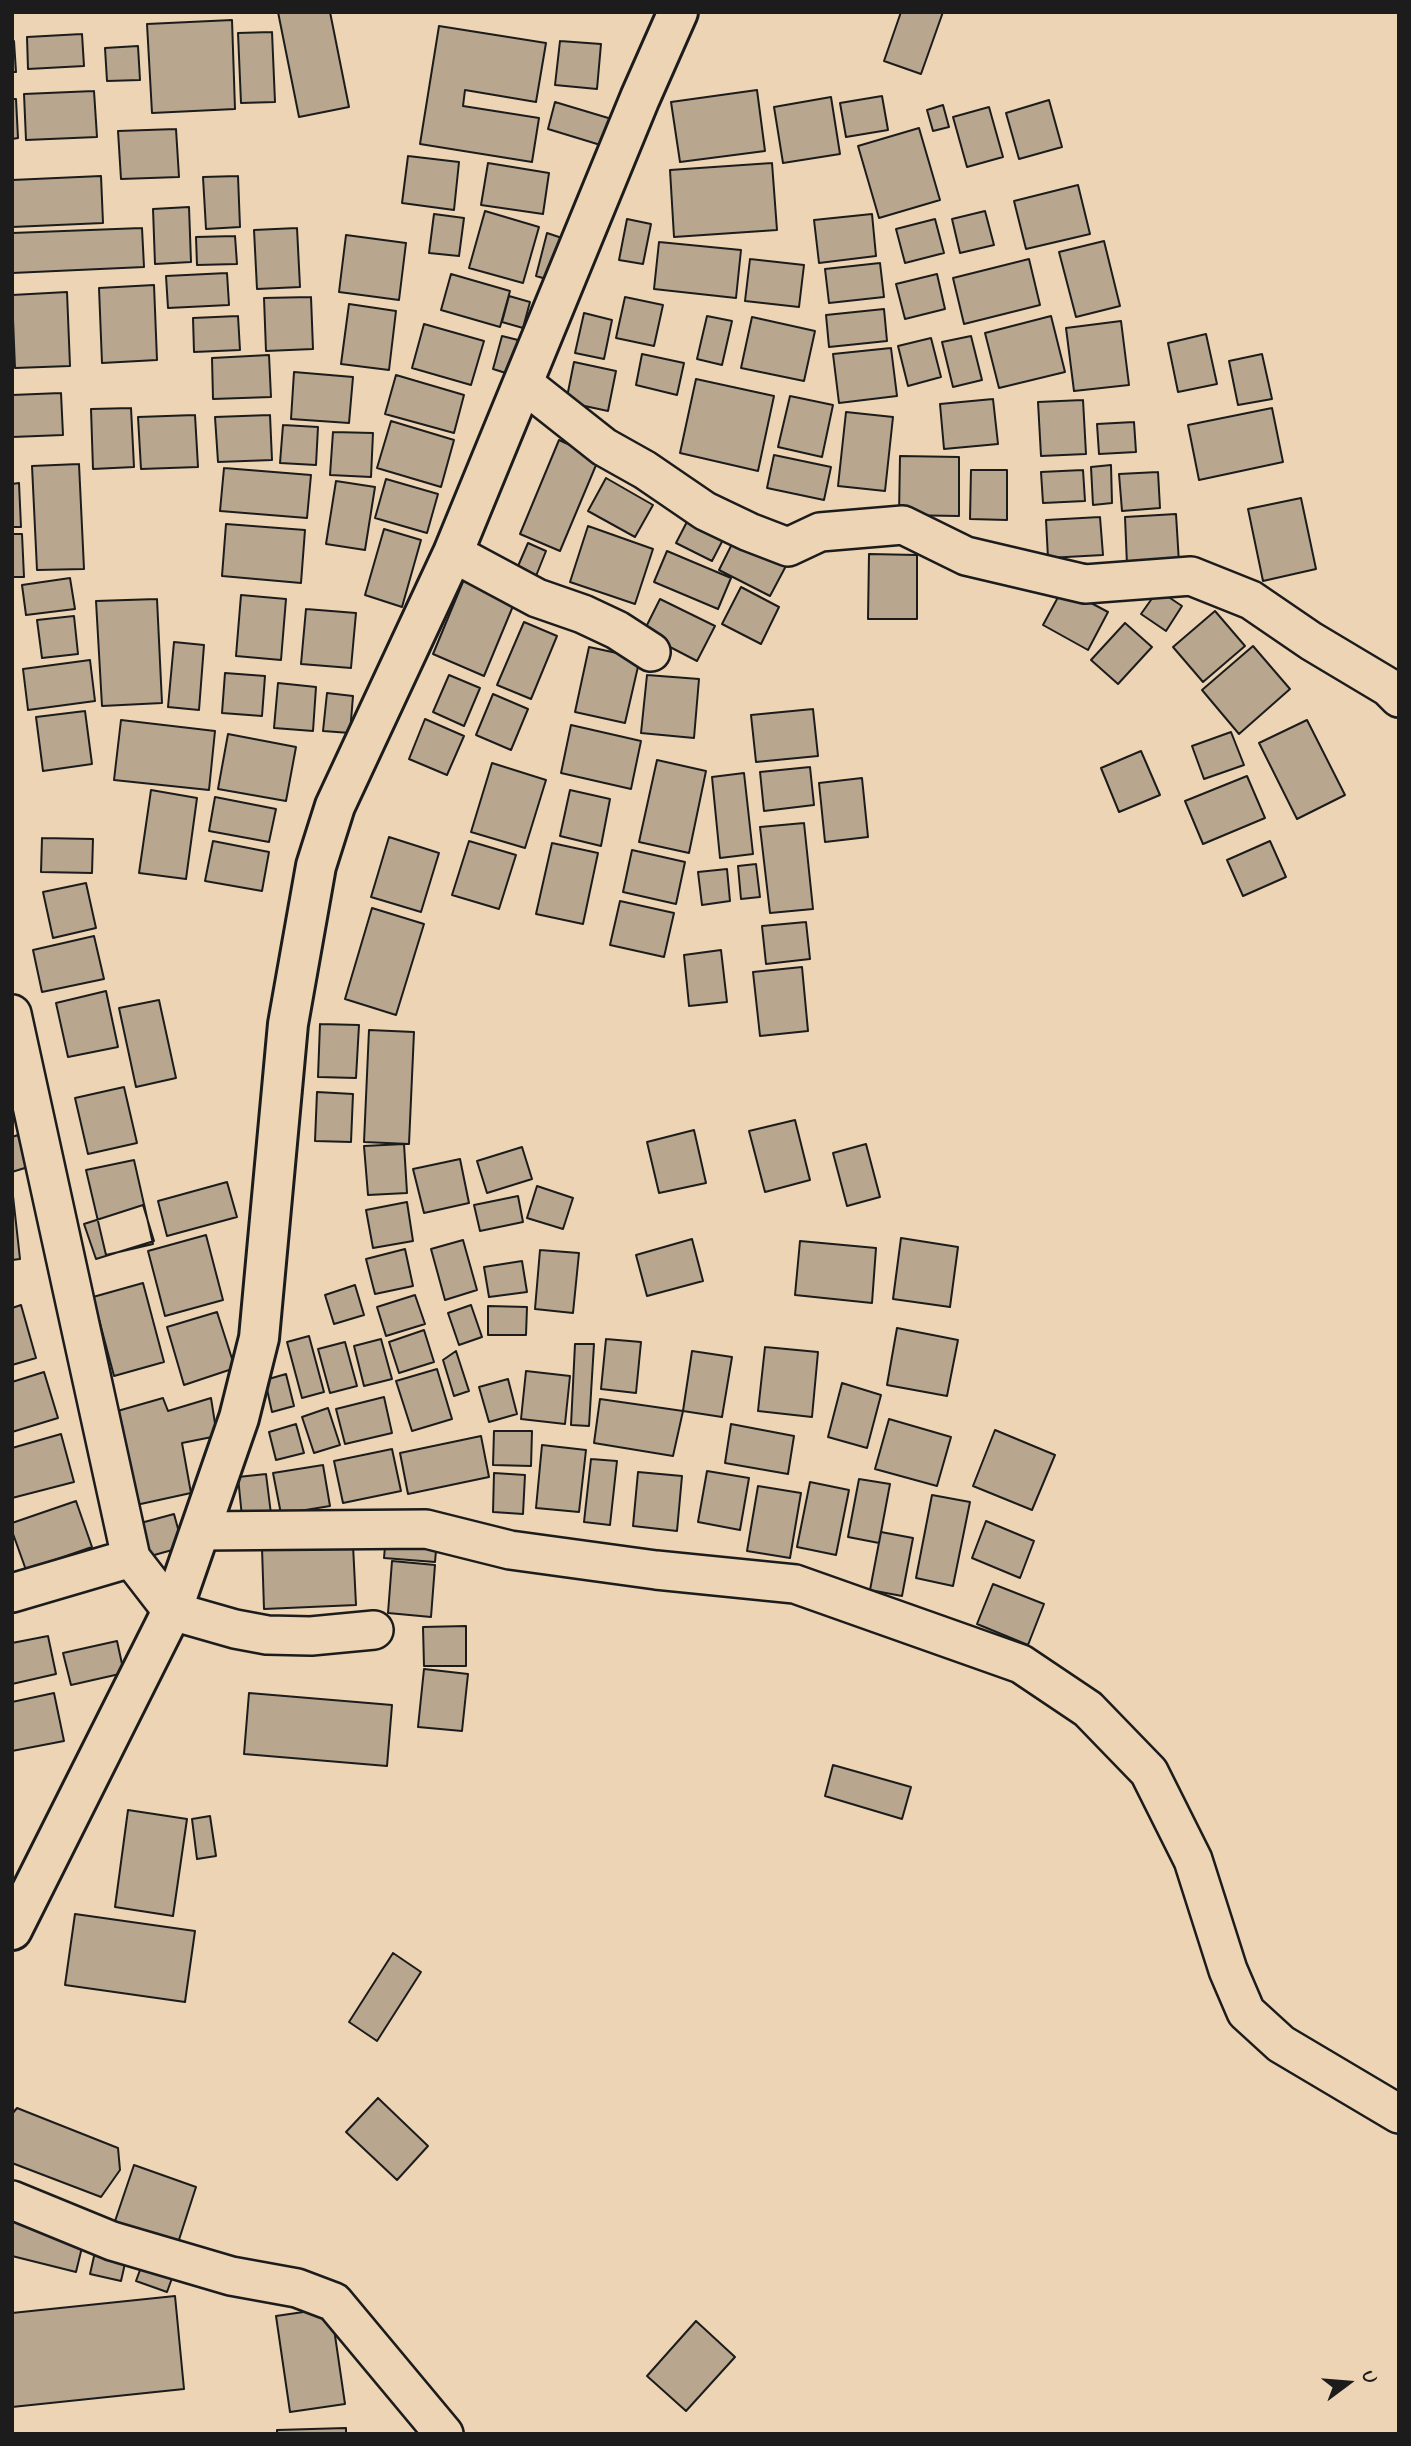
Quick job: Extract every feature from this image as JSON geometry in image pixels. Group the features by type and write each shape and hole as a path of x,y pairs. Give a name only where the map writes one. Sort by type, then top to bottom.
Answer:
{"street":[{"path":"12,1930 172,1611 239,1418 259,1338 288,1024 316,866 335,806 453,553 678,12"},
{"path":"523,383 604,447 645,470 705,511 788,547 820,532 903,526 966,556 1085,584 1191,576 1251,600 1388,688 1399,698"},
{"path":"453,553 537,598 583,614 617,630 650,652"},
{"path":"12,1014 131,1558 172,1611 267,1635 312,1636 374,1630"},
{"path":"200,1531 426,1529 510,1550 656,1570 795,1584 1021,1664 1088,1709 1149,1772 1193,1860 1228,1970 1246,2012 1281,2044 1399,2114"},
{"path":"12,1593 131,1558"},
{"path":"12,2200 112,2241 231,2276 297,2288 334,2302 444,2434"}],"building":[{"path":"278,12 330,12 349,107 299,117"},
{"path":"901,12 943,12 921,74 884,61"},
{"path":"232,20 235,109 152,113 147,24"},
{"path":"439,26 546,43 536,102 465,90 463,106 539,118 532,162 420,144"},
{"path":"272,32 275,102 241,103 238,33"},
{"path":"82,34 84,66 28,69 27,37"},
{"path":"14,41 16,72 12,72"},
{"path":"560,41 601,44 597,89 555,85"},
{"path":"138,46 140,80 107,81 105,48"},
{"path":"757,90 765,151 680,162 671,102"},
{"path":"94,91 97,137 26,140 24,94"},
{"path":"882,96 888,130 846,137 840,103"},
{"path":"831,97 840,154 783,163 774,107"},
{"path":"12,99 16,99 18,138 12,139"},
{"path":"1049,100 1062,147 1019,159 1006,113"},
{"path":"555,102 615,120 607,147 548,129"},
{"path":"943,105 949,127 933,131 927,110"},
{"path":"989,107 1003,157 967,167 953,117"},
{"path":"919,128 940,200 879,218 858,146"},
{"path":"176,129 179,177 121,179 118,131"},
{"path":"408,156 459,162 454,210 402,203"},
{"path":"488,163 549,173 543,214 481,205"},
{"path":"772,163 777,230 674,237 670,170"},
{"path":"101,176 103,223 12,227 12,180"},
{"path":"238,176 240,227 206,229 203,177"},
{"path":"1078,185 1090,234 1026,249 1014,201"},
{"path":"189,207 191,262 155,264 153,209"},
{"path":"485,211 539,227 523,283 469,268"},
{"path":"985,211 994,245 960,253 952,219"},
{"path":"434,214 464,218 459,256 429,253"},
{"path":"872,214 876,256 819,263 814,220"},
{"path":"627,219 651,224 643,264 619,260"},
{"path":"935,219 944,253 905,263 896,229"},
{"path":"142,228 144,267 12,273 12,233"},
{"path":"297,228 300,287 257,289 254,230"},
{"path":"547,233 565,239 553,281 536,276"},
{"path":"346,235 406,243 399,300 339,292"},
{"path":"235,236 237,264 197,265 196,237"},
{"path":"1104,241 1120,306 1076,317 1059,252"},
{"path":"659,242 741,250 736,298 654,289"},
{"path":"750,259 804,265 799,307 745,301"},
{"path":"1029,259 1040,305 964,324 953,278"},
{"path":"880,263 884,297 829,303 825,269"},
{"path":"227,273 229,305 168,308 166,276"},
{"path":"451,274 510,291 500,327 441,310"},
{"path":"937,274 945,309 905,319 896,284"},
{"path":"154,285 157,360 102,363 99,288"},
{"path":"67,292 70,366 15,368 12,295"},
{"path":"509,296 530,302 523,328 502,322"},
{"path":"311,297 313,349 266,351 264,298"},
{"path":"625,297 663,305 654,346 616,338"},
{"path":"349,304 396,311 389,370 341,364"},
{"path":"884,309 887,341 829,347 826,315"},
{"path":"584,313 612,320 604,359 575,353"},
{"path":"238,316 240,350 194,352 193,318"},
{"path":"707,316 732,321 722,365 697,359"},
{"path":"1051,316 1065,372 999,388 985,333"},
{"path":"752,317 815,331 804,381 741,368"},
{"path":"1121,321 1129,385 1074,391 1066,328"},
{"path":"424,324 484,341 471,385 412,368"},
{"path":"1206,334 1217,384 1178,392 1168,343"},
{"path":"502,336 518,340 509,374 493,369"},
{"path":"971,336 982,380 953,387 942,342"},
{"path":"931,338 941,377 908,386 898,346"},
{"path":"891,348 897,396 839,403 833,354"},
{"path":"642,354 684,363 677,395 636,385"},
{"path":"1262,354 1272,399 1238,405 1229,361"},
{"path":"269,355 271,397 213,399 212,358"},
{"path":"574,362 616,371 608,411 566,402"},
{"path":"294,372 353,377 349,423 291,419"},
{"path":"396,375 464,395 454,433 385,414"},
{"path":"696,379 774,396 758,471 680,453"},
{"path":"61,393 63,435 12,437 12,395"},
{"path":"790,396 833,405 822,457 778,447"},
{"path":"993,399 998,444 944,449 940,404"},
{"path":"1083,400 1086,454 1041,456 1038,402"},
{"path":"131,408 134,467 93,469 91,409"},
{"path":"1272,408 1283,462 1199,480 1188,425"},
{"path":"846,412 893,417 885,491 838,486"},
{"path":"195,415 198,467 141,469 138,417"},
{"path":"270,415 272,460 218,462 215,417"},
{"path":"391,421 454,440 441,487 377,468"},
{"path":"1134,422 1136,452 1099,454 1097,424"},
{"path":"283,425 318,427 316,465 280,463"},
{"path":"333,432 373,433 371,477 330,475"},
{"path":"559,440 599,458 560,551 520,534"},
{"path":"774,455 831,467 824,500 767,488"},
{"path":"900,456 959,457 959,516 899,515"},
{"path":"79,464 84,569 37,570 32,466"},
{"path":"1111,465 1112,503 1093,505 1091,467"},
{"path":"224,468 311,475 307,518 220,511"},
{"path":"971,470 1007,470 1007,520 970,519"},
{"path":"1083,470 1085,501 1043,503 1041,472"},
{"path":"1158,472 1160,508 1122,511 1119,474"},
{"path":"606,478 653,505 635,537 588,511"},
{"path":"386,479 438,494 427,533 375,518"},
{"path":"336,481 375,487 365,550 326,544"},
{"path":"19,483 21,527 12,527 12,484"},
{"path":"1301,498 1316,569 1263,581 1248,509"},
{"path":"691,514 727,532 712,561 676,543"},
{"path":"1176,514 1179,563 1127,565 1125,517"},
{"path":"1100,517 1103,555 1048,558 1046,520"},
{"path":"226,524 305,530 301,583 222,576"},
{"path":"588,526 653,549 635,604 570,582"},
{"path":"384,529 421,540 402,607 365,595"},
{"path":"12,534 22,534 24,577 12,577"},
{"path":"735,538 787,564 770,596 719,570"},
{"path":"528,543 546,551 534,581 515,573"},
{"path":"667,551 731,578 718,609 654,582"},
{"path":"869,554 917,555 917,619 868,619"},
{"path":"467,572 518,594 484,676 433,654"},
{"path":"70,578 75,609 26,615 22,585"},
{"path":"741,587 779,607 761,644 722,624"},
{"path":"1063,588 1108,612 1088,650 1043,625"},
{"path":"1158,590 1182,606 1166,631 1141,614"},
{"path":"241,595 286,599 281,660 236,656"},
{"path":"157,599 162,703 102,706 96,601"},
{"path":"660,599 715,626 697,661 643,633"},
{"path":"306,609 356,613 351,668 301,664"},
{"path":"1215,611 1245,646 1203,682 1173,647"},
{"path":"74,616 78,654 42,658 37,620"},
{"path":"524,622 557,636 531,699 497,685"},
{"path":"1125,623 1152,647 1118,684 1091,660"},
{"path":"174,642 204,645 199,710 168,707"},
{"path":"1253,646 1290,689 1239,734 1202,690"},
{"path":"589,647 640,658 625,723 575,712"},
{"path":"90,660 95,701 28,710 23,669"},
{"path":"225,673 265,676 262,716 222,713"},
{"path":"449,675 480,688 464,726 433,712"},
{"path":"647,675 699,679 694,738 641,733"},
{"path":"278,683 316,687 313,731 274,728"},
{"path":"327,693 353,696 350,733 323,731"},
{"path":"493,694 528,709 511,750 476,735"},
{"path":"813,709 818,756 756,762 751,715"},
{"path":"85,711 92,764 43,771 36,717"},
{"path":"425,719 464,736 447,775 409,759"},
{"path":"121,720 215,731 209,790 114,780"},
{"path":"1307,720 1345,795 1297,819 1259,743"},
{"path":"571,725 641,741 631,789 561,773"},
{"path":"1231,732 1244,765 1204,779 1192,746"},
{"path":"228,734 296,747 286,801 218,789"},
{"path":"1141,751 1160,795 1119,812 1101,768"},
{"path":"657,760 706,771 689,853 639,842"},
{"path":"492,763 546,780 525,848 471,832"},
{"path":"810,767 814,805 764,811 760,772"},
{"path":"744,773 753,854 720,858 712,777"},
{"path":"1247,776 1265,818 1203,844 1185,801"},
{"path":"862,778 868,837 825,842 819,783"},
{"path":"151,790 197,798 186,879 139,873"},
{"path":"570,790 610,799 601,846 560,836"},
{"path":"215,797 276,809 269,842 209,831"},
{"path":"804,823 813,909 770,913 760,827"},
{"path":"389,837 439,853 421,912 371,897"},
{"path":"42,838 93,839 92,873 41,872"},
{"path":"213,841 269,852 262,891 205,881"},
{"path":"469,841 516,855 499,909 452,895"},
{"path":"1270,841 1286,877 1243,896 1227,860"},
{"path":"552,843 598,853 583,924 536,914"},
{"path":"632,850 685,862 676,904 623,892"},
{"path":"756,864 760,897 741,899 738,866"},
{"path":"727,869 730,901 702,905 698,872"},
{"path":"86,883 96,928 53,938 43,892"},
{"path":"620,901 674,913 664,957 610,945"},
{"path":"372,908 424,924 396,1015 345,999"},
{"path":"806,922 810,959 766,964 762,926"},
{"path":"94,936 104,979 42,992 33,950"},
{"path":"721,950 727,1002 689,1006 684,955"},
{"path":"802,967 808,1031 760,1036 753,972"},
{"path":"106,991 118,1047 68,1057 56,1003"},
{"path":"159,1000 176,1078 136,1087 119,1008"},
{"path":"320,1024 359,1025 356,1078 318,1077"},
{"path":"369,1030 414,1032 409,1144 364,1142"},
{"path":"124,1087 137,1143 88,1154 75,1098"},
{"path":"317,1092 353,1094 351,1142 315,1141"},
{"path":"795,1120 810,1180 765,1192 749,1131"},
{"path":"694,1130 706,1183 659,1193 647,1142"},
{"path":"18,1135 28,1167 12,1172 12,1137"},
{"path":"404,1144 407,1193 368,1195 364,1146"},
{"path":"866,1144 880,1197 847,1206 833,1153"},
{"path":"522,1147 532,1179 487,1193 477,1161"},
{"path":"460,1159 469,1203 424,1213 413,1169"},
{"path":"134,1160 153,1244 106,1255 86,1170"},
{"path":"227,1182 237,1217 167,1236 158,1201"},
{"path":"537,1186 573,1198 563,1229 527,1218"},
{"path":"12,1187 20,1259 12,1260"},
{"path":"518,1196 523,1222 480,1231 474,1205"},
{"path":"407,1202 413,1241 373,1248 366,1210"},
{"path":"143,1205 154,1241 96,1259 84,1224"},
{"path":"206,1235 223,1300 165,1316 148,1251"},
{"path":"901,1238 958,1247 950,1307 893,1299"},
{"path":"692,1239 703,1281 647,1296 636,1255"},
{"path":"463,1240 477,1290 445,1300 431,1249"},
{"path":"800,1241 876,1248 872,1303 795,1295"},
{"path":"405,1249 413,1286 375,1294 366,1259"},
{"path":"540,1250 579,1253 573,1313 535,1309"},
{"path":"522,1261 527,1292 489,1297 484,1267"},
{"path":"143,1283 164,1362 114,1376 93,1297"},
{"path":"355,1285 364,1315 334,1324 325,1295"},
{"path":"415,1295 425,1324 386,1336 377,1307"},
{"path":"21,1305 36,1358 12,1365 12,1308"},
{"path":"471,1305 482,1337 459,1345 448,1313"},
{"path":"488,1306 527,1307 526,1335 488,1335"},
{"path":"217,1312 235,1368 184,1385 167,1327"},
{"path":"897,1328 958,1340 947,1396 887,1385"},
{"path":"424,1330 434,1362 399,1373 389,1342"},
{"path":"309,1336 324,1392 302,1398 287,1342"},
{"path":"381,1339 392,1379 364,1386 354,1346"},
{"path":"606,1339 641,1342 636,1393 601,1389"},
{"path":"345,1342 357,1386 330,1393 318,1349"},
{"path":"575,1344 594,1344 589,1426 571,1425"},
{"path":"765,1347 818,1352 812,1417 758,1411"},
{"path":"456,1351 469,1391 454,1396 443,1360"},
{"path":"692,1351 732,1357 722,1417 683,1411"},
{"path":"437,1369 452,1419 412,1431 396,1381"},
{"path":"526,1371 570,1376 565,1424 521,1419"},
{"path":"44,1372 58,1418 12,1432 12,1382"},
{"path":"286,1374 294,1406 272,1412 265,1380"},
{"path":"508,1379 517,1414 489,1422 479,1387"},
{"path":"842,1383 881,1395 867,1448 828,1437"},
{"path":"384,1397 392,1433 345,1444 336,1409"},
{"path":"163,1398 168,1411 211,1398 217,1436 182,1443 191,1493 136,1505 114,1412"},
{"path":"600,1399 683,1411 673,1456 594,1443"},
{"path":"328,1408 340,1445 314,1453 302,1417"},
{"path":"889,1419 951,1437 937,1486 875,1469"},
{"path":"296,1424 304,1453 276,1460 269,1432"},
{"path":"731,1424 794,1436 788,1474 725,1463"},
{"path":"995,1430 1055,1455 1032,1510 973,1486"},
{"path":"494,1431 532,1431 531,1466 493,1465"},
{"path":"61,1434 74,1482 12,1498 12,1448"},
{"path":"481,1436 489,1477 408,1494 400,1453"},
{"path":"542,1445 586,1450 579,1512 536,1508"},
{"path":"392,1449 401,1491 343,1503 334,1461"},
{"path":"591,1459 617,1461 610,1525 584,1522"},
{"path":"323,1465 330,1506 281,1514 273,1473"},
{"path":"707,1471 749,1478 740,1530 698,1522"},
{"path":"638,1472 682,1476 677,1531 633,1526"},
{"path":"494,1473 525,1475 523,1514 493,1512"},
{"path":"266,1474 271,1514 242,1517 238,1477"},
{"path":"859,1479 890,1484 879,1543 848,1537"},
{"path":"810,1482 849,1490 836,1555 797,1547"},
{"path":"758,1486 801,1493 790,1558 747,1551"},
{"path":"932,1495 970,1502 953,1586 916,1578"},
{"path":"76,1501 92,1547 26,1570 12,1531 12,1523"},
{"path":"174,1514 183,1547 147,1557 137,1524"},
{"path":"986,1521 1034,1541 1020,1578 972,1558"},
{"path":"881,1532 913,1538 902,1596 870,1590"},
{"path":"386,1535 437,1539 435,1562 384,1558"},
{"path":"353,1545 356,1605 264,1609 262,1548"},
{"path":"392,1561 435,1565 431,1617 388,1613"},
{"path":"993,1584 1044,1604 1028,1645 977,1624"},
{"path":"466,1626 466,1666 424,1666 423,1627"},
{"path":"48,1636 56,1674 12,1684 12,1643"},
{"path":"117,1641 124,1673 71,1685 63,1653"},
{"path":"424,1669 468,1674 462,1731 418,1727"},
{"path":"54,1693 64,1741 12,1751 12,1702"},
{"path":"249,1693 392,1705 387,1766 244,1754"},
{"path":"833,1765 911,1787 902,1819 825,1796"},
{"path":"128,1810 187,1819 173,1916 115,1907"},
{"path":"210,1816 216,1856 197,1859 192,1819"},
{"path":"75,1914 195,1931 185,2002 65,1985"},
{"path":"393,1953 421,1972 377,2041 349,2022"},
{"path":"378,2098 428,2146 397,2180 346,2132"},
{"path":"17,2108 118,2148 120,2170 101,2197 12,2163 12,2114"},
{"path":"134,2165 196,2187 176,2249 113,2227"},
{"path":"12,2220 84,2239 76,2272 12,2256"},
{"path":"95,2252 126,2259 121,2281 90,2274"},
{"path":"144,2259 175,2270 167,2292 136,2281"},
{"path":"175,2296 184,2389 12,2407 12,2313"},
{"path":"331,2308 345,2404 290,2412 276,2316"},
{"path":"696,2321 735,2357 686,2411 647,2376"},
{"path":"346,2428 346,2434 277,2434 277,2430"}]}
